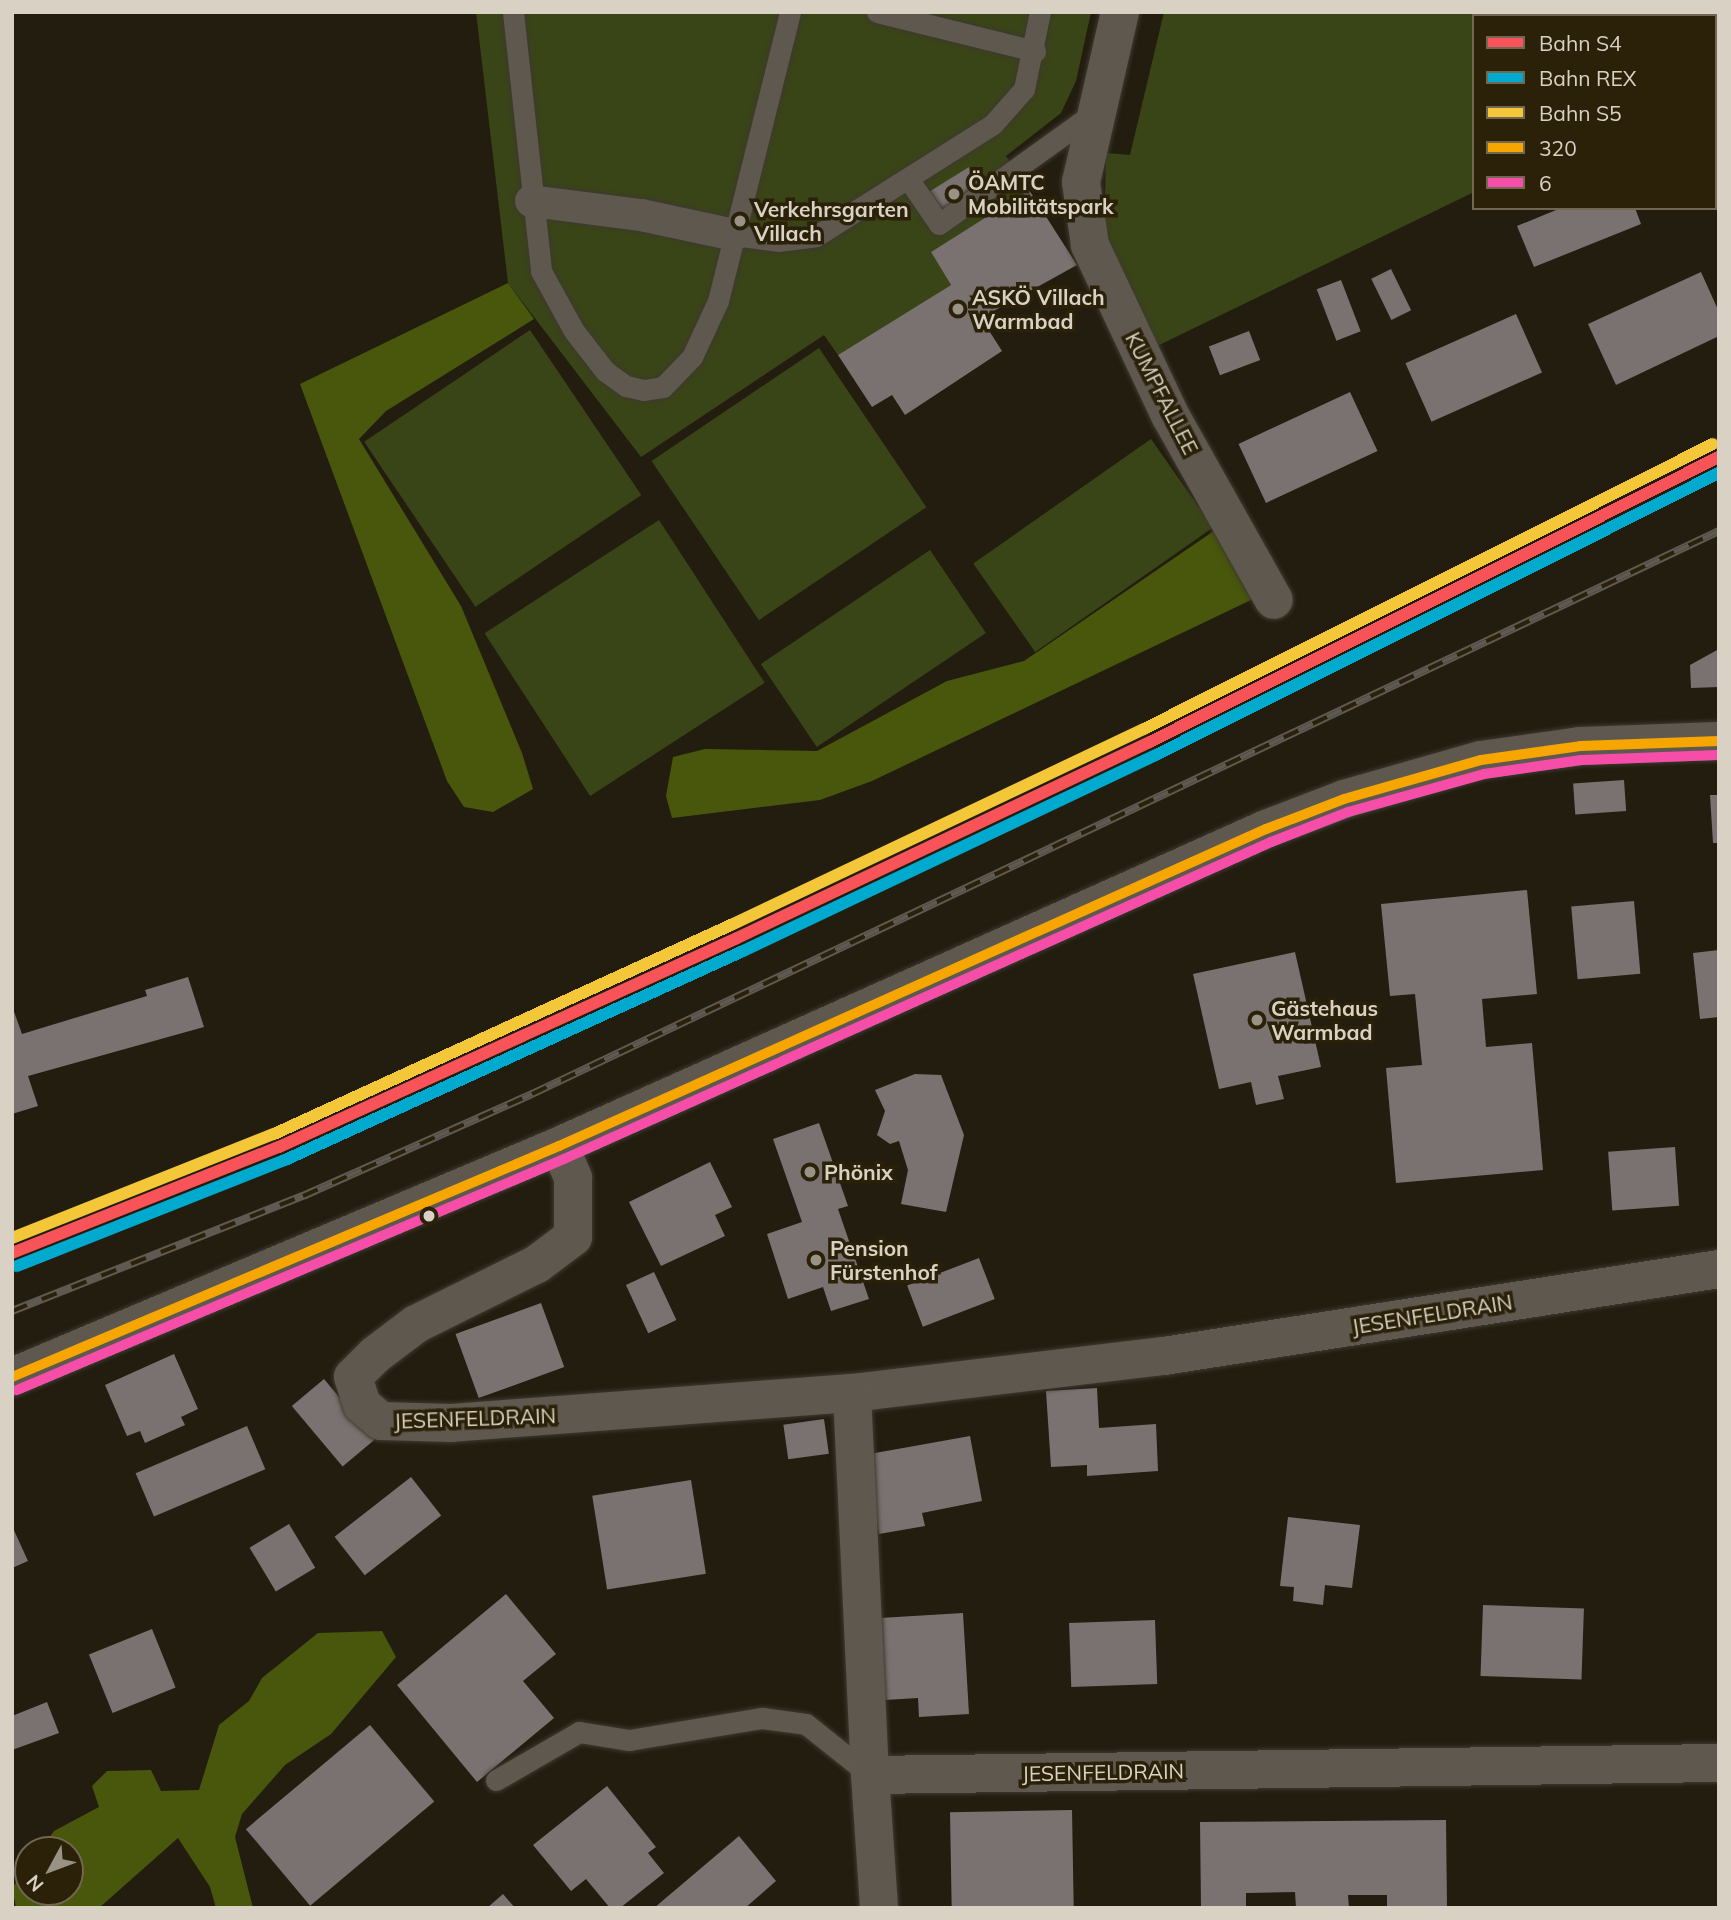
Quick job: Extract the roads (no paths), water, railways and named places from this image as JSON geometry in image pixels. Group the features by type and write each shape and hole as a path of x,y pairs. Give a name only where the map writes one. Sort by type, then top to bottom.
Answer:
{"street":[{"name":"KUMPFALLEE","path":"1120,12 1081,182 1090,245 1170,415 1274,600"},
{"path":"531,201 641,215 734,235"},
{"path":"12,1377 559,1146 1266,829 1344,799 1481,760 1580,746 1719,741"},
{"name":"JESENFELDRAIN","path":"559,1146 573,1178 573,1237 537,1264 416,1324 375,1355 353,1377 362,1405 381,1421 452,1423 852,1393 1164,1356 1719,1269"},
{"path":"852,1393 878,1908"},
{"name":"JESENFELDRAIN","path":"870,1775 1719,1763"}],"lane":[{"path":"513,12 531,201 548,291 605,371 626,387 644,390 663,387 692,357 718,301 790,12"},
{"path":"877,12 1035,51"},
{"path":"734,235 778,241 816,236 909,180 1010,109 1024,89 1035,51 1040,12"},
{"path":"909,180 939,224 1097,111"},
{"path":"496,1780 579,1732 629,1740 762,1718 806,1724 870,1775"}],"railway":[{"path":"12,1311 303,1196 532,1094 1719,531"}],"rail line":[{"name":"S5","path":"12,1238 274,1134 731,925 1144,729 1713,444"},
{"name":"S4","path":"12,1253 279,1147 737,938 1150,742 1719,457"},
{"name":"REX","path":"17,1266 285,1160 743,951 1156,755 1719,473"}],"place":[{"name":"ÖAMTC Mobilitätspark","path":"954,194"},
{"name":"Verkehrsgarten Villach","path":"740,221"},
{"name":"ASKÖ Villach Warmbad","path":"958,309"},
{"name":"Gästehaus Warmbad","path":"1257,1020"},
{"name":"Phönix","path":"810,1172"},
{"name":"Pension Fürstenhof","path":"816,1260"}]}
